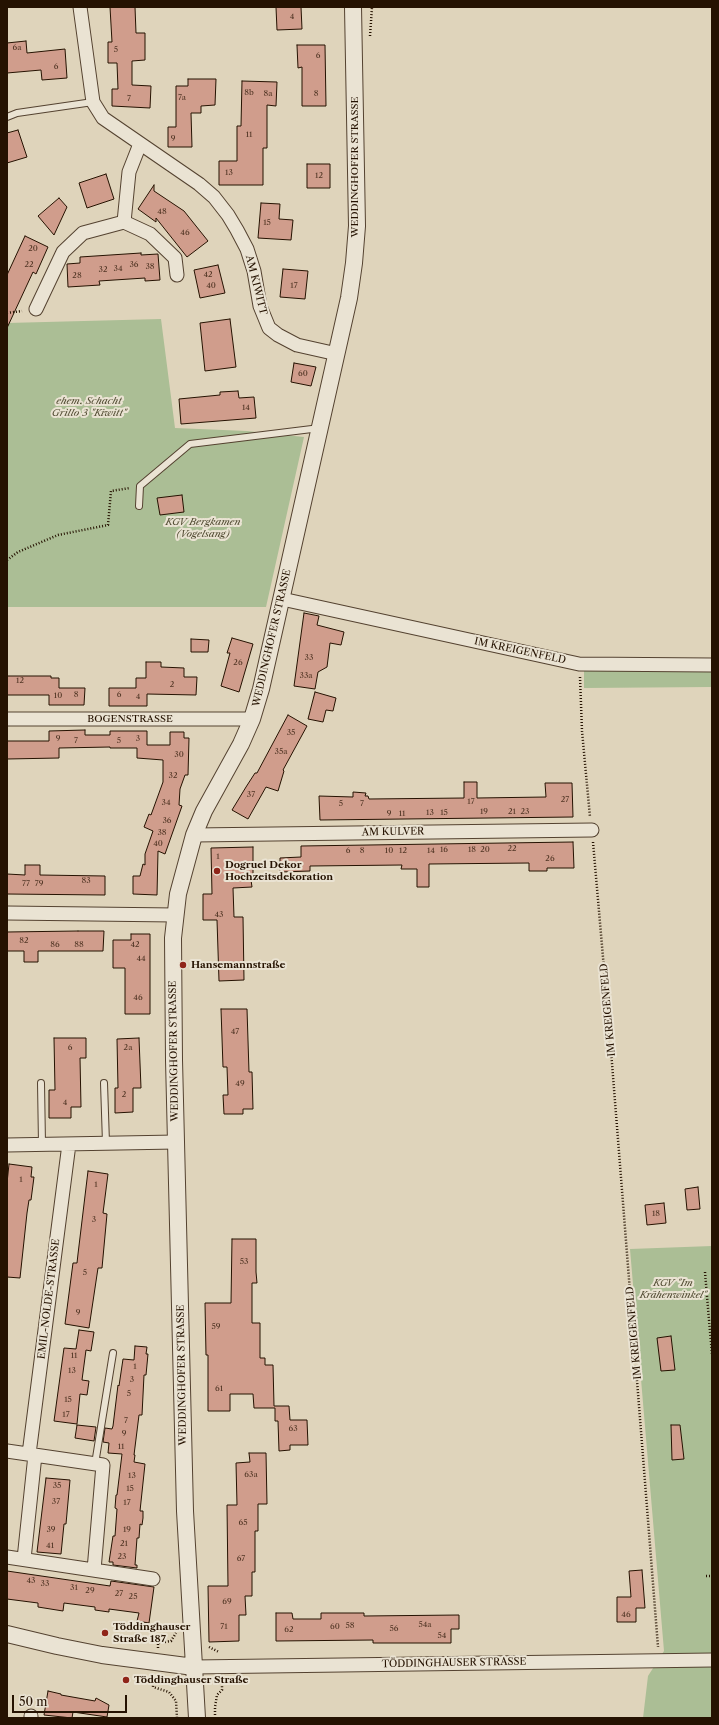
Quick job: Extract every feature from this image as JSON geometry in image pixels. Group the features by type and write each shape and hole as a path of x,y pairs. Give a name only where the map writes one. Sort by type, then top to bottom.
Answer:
{"street":[{"name":"AM KIWITT","path":"80,7 93,102 103,118 199,184 214,197 238,230 247,249 254,271 263,318 269,328 278,335 297,345 337,354"},
{"name":"WEDDINGHOFER STRASSE","path":"197,1718 185,1511 172,964 175,915 183,871 194,835 204,811 241,744 252,719 261,689 350,291 357,226 353,7"},
{"path":"124,222 129,172 140,144"},
{"path":"36,309 63,252 82,233 124,222 150,234 175,258 177,275"},
{"name":"IM KREIGENFELD","path":"282,599 579,664"},
{"path":"579,664 712,665"},
{"name":"BOGENSTRASSE","path":"7,719 252,719"},
{"name":"AM KULVER","path":"194,835 592,830"},
{"path":"7,913 175,915"},
{"path":"7,1145 176,1142"},
{"name":"EMIL-NOLDE-STRASSE","path":"24,1560 32,1454 69,1144"},
{"path":"7,1451 103,1465 94,1570"},
{"path":"7,1557 153,1579"},
{"name":"TÖDDINGHAUSER STRASSE","path":"7,1634 57,1646 155,1663 194,1667 712,1660"}],"lane":[{"path":"7,117 17,114 93,102"},
{"path":"139,506 140,486 190,444 320,428"},
{"path":"41,1083 42,1144"},
{"path":"104,1083 106,1143"},
{"path":"95,1464 113,1353"}],"path":[{"path":"7,560 18,552 58,535 108,525 110,491 140,486"},
{"name":"IM KREIGENFELD","path":"579,664 582,731 611,1046 660,1660"},
{"path":"705,1272 712,1354"},
{"path":"706,1576 712,1576"},
{"path":"207,1644 210,1649 221,1653 222,1690 217,1695 215,1707 216,1718"},
{"path":"155,1663 153,1687 169,1692 176,1701 177,1718"}],"green space":[{"path":"161,319 175,428 247,431 304,437 266,607 7,607 7,323"},
{"path":"584,669 712,669 712,687 584,688"},
{"name":"KGV \"Im Krähenwinkel\"","path":"712,1246 712,1718 643,1718 648,1676 664,1651 630,1249"}],"building":[{"path":"110,7 135,7 136,33 145,33 145,60 132,61 132,85 151,86 150,108 112,106 112,89 118,89 117,63 108,63 108,42 112,42"},
{"path":"276,7 301,7 302,29 277,30"},
{"path":"26,41 27,53 65,49 67,78 42,80 41,70 7,73 7,43"},
{"path":"297,45 325,45 326,106 302,106 302,67 298,68"},
{"path":"188,79 216,79 215,105 201,106 201,113 191,113 192,147 168,147 168,127 176,127 176,86 188,86"},
{"path":"242,81 277,82 276,106 267,105 267,148 263,148 263,185 219,185 219,161 237,161 237,126 241,126"},
{"path":"18,130 27,157 7,163 7,133"},
{"path":"307,164 330,164 330,188 307,188"},
{"path":"106,174 114,199 87,208 79,183"},
{"path":"154,185 154,191 184,211 208,241 187,257 156,218 156,222 138,209"},
{"path":"59,198 67,207 54,235 38,216"},
{"path":"261,203 280,204 279,219 293,220 291,240 258,238"},
{"path":"25,236 48,247 36,274 33,272 7,328 7,275"},
{"path":"141,253 141,255 158,254 160,280 145,281 145,278 99,281 100,285 68,287 67,264 80,263 80,257"},
{"path":"218,265 225,293 200,298 194,270"},
{"path":"283,269 308,271 305,299 280,297"},
{"path":"230,319 236,367 205,371 200,323"},
{"path":"294,363 316,367 311,386 291,382"},
{"path":"238,391 239,398 254,397 256,418 181,424 179,399 220,395 220,392"},
{"path":"182,495 184,512 160,515 157,498"},
{"path":"304,613 319,616 317,625 344,632 341,645 330,643 327,667 318,672 315,689 294,686"},
{"path":"232,638 253,644 239,692 221,686 230,653 227,653"},
{"path":"191,639 209,640 208,652 191,652"},
{"path":"146,662 161,662 161,667 184,668 184,677 197,677 196,695 147,694 147,706 109,706 109,688 136,688 136,678 146,678"},
{"path":"7,676 51,676 51,678 59,678 59,688 85,688 84,705 49,705 49,695 7,695"},
{"path":"315,692 336,698 333,711 326,710 323,722 308,719"},
{"path":"288,715 307,726 283,770 284,771 278,791 266,787 248,819 232,810 255,773 257,773"},
{"path":"85,730 85,735 110,735 110,731 147,731 147,745 170,745 170,732 184,732 184,738 189,738 188,775 185,775 180,789 179,805 182,806 165,854 158,851 157,895 133,894 133,876 140,876 143,864 145,865 145,854 153,831 144,827 149,814 151,815 163,782 163,760 137,758 137,748 110,747 59,748 59,758 7,759 7,741 49,741 49,731"},
{"path":"464,782 477,782 477,798 546,797 545,783 572,783 573,817 320,820 319,796 353,797 353,792 366,793 365,796 368,796 369,799 464,798"},
{"path":"573,842 574,868 547,868 547,871 529,871 529,863 429,864 429,887 417,887 417,869 401,869 402,865 310,866 310,871 280,872 280,858 301,857 301,846"},
{"path":"253,847 252,887 233,888 234,917 243,917 244,980 219,981 217,920 203,920 203,894 212,894 211,848"},
{"path":"25,865 40,865 40,875 105,876 105,895 7,894 7,874 25,875"},
{"path":"104,931 103,951 38,951 38,962 24,962 24,951 7,951 7,932"},
{"path":"131,934 150,934 150,1014 125,1014 125,968 113,968 113,940 131,940"},
{"path":"221,1009 247,1009 249,1072 252,1072 253,1109 243,1109 243,1114 224,1114 223,1095 228,1095 227,1067 223,1067"},
{"path":"54,1038 86,1038 86,1058 80,1058 81,1107 71,1107 71,1118 49,1118 49,1090 55,1090"},
{"path":"139,1038 141,1088 133,1088 133,1112 115,1113 115,1088 118,1088 117,1039"},
{"path":"9,1164 32,1167 31,1177 34,1177 31,1200 29,1200 27,1213 20,1278 7,1277 7,1183"},
{"path":"88,1171 108,1174 103,1213 107,1214 102,1268 98,1268 89,1328 65,1324 73,1263 77,1263"},
{"path":"698,1187 700,1209 687,1210 685,1189"},
{"path":"664,1203 666,1223 647,1225 645,1205"},
{"path":"232,1239 256,1239 257,1283 252,1283 252,1323 260,1323 260,1358 265,1358 265,1365 273,1365 274,1406 289,1406 290,1420 307,1420 308,1445 290,1445 290,1450 279,1451 278,1421 275,1421 275,1408 254,1408 253,1394 230,1394 230,1411 208,1411 208,1355 206,1355 205,1303 231,1303"},
{"path":"79,1330 94,1332 91,1351 86,1350 82,1380 89,1381 87,1395 80,1394 77,1424 54,1421 64,1348 76,1349"},
{"path":"671,1336 675,1370 661,1371 657,1338"},
{"path":"135,1346 147,1347 146,1354 148,1354 146,1375 144,1375 142,1415 139,1415 134,1455 134,1462 145,1464 140,1511 143,1511 143,1518 142,1525 140,1524 139,1538 137,1538 135,1565 137,1565 137,1568 113,1565 113,1562 109,1562 113,1536 115,1536 117,1509 115,1508 116,1495 122,1454 108,1453 109,1443 103,1442 105,1428 112,1429 113,1426 123,1359 134,1360"},
{"path":"77,1425 96,1427 94,1441 75,1438"},
{"path":"671,1425 680,1425 684,1459 672,1460"},
{"path":"249,1453 266,1453 267,1504 258,1504 258,1531 255,1531 255,1572 252,1572 252,1596 245,1596 246,1615 239,1615 239,1641 209,1642 208,1586 228,1586 227,1505 237,1505 236,1463 250,1462"},
{"path":"46,1478 70,1480 66,1524 64,1524 61,1554 37,1552"},
{"path":"642,1570 645,1608 636,1608 636,1622 617,1622 617,1597 631,1597 629,1571"},
{"path":"7,1571 110,1586 111,1581 154,1587 149,1623 137,1621 139,1613 109,1609 109,1612 95,1610 95,1607 64,1603 63,1611 38,1607 38,1603 7,1599"},
{"path":"276,1613 292,1613 293,1619 321,1619 321,1613 364,1613 364,1616 459,1615 459,1629 451,1629 451,1643 373,1643 373,1640 276,1641"},
{"path":"48,1691 61,1695 95,1701 96,1698 109,1705 107,1717 73,1712 72,1718 44,1715"}],"place":[{"name":"Dogruel Dekor Hochzeitsdekoration","path":"217,871"},
{"name":"Hansemannstraße","path":"183,965"},
{"name":"Töddinghauser Straße 187","path":"105,1633"},
{"name":"Töddinghauser Straße","path":"126,1680"}],"park label":[{"name":"ehem. Schacht Grillo 3 \"Kiwitt\"","path":"89,406"},
{"name":"KGV Bergkamen (Vogelsang)","path":"203,528"}]}
